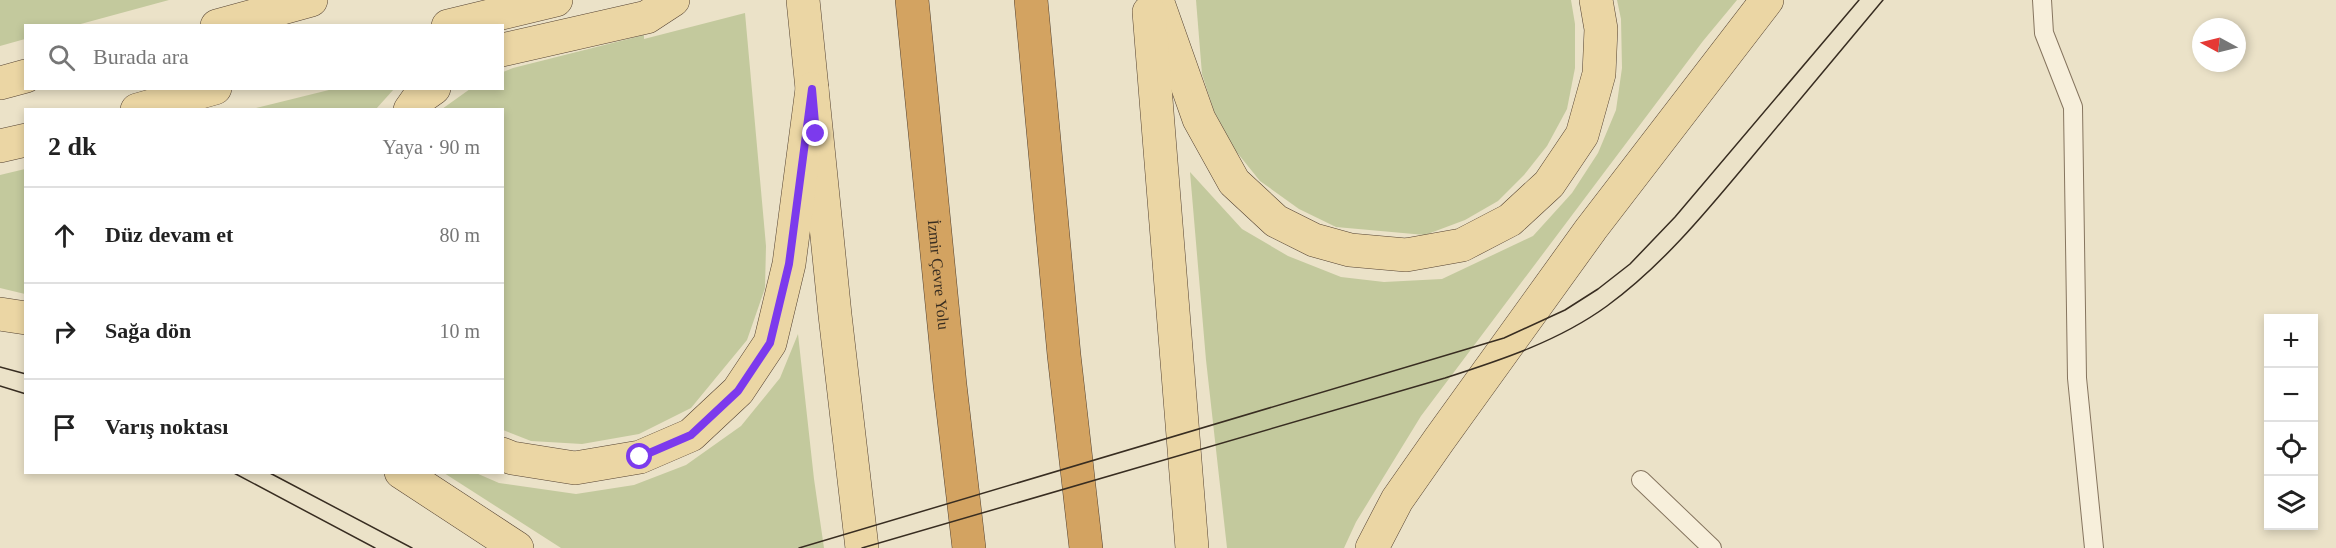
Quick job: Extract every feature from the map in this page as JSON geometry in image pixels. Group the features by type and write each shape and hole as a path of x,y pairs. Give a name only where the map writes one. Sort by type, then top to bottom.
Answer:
{"highway":[{"name":"İzmir Çevre Yolu","path":"912,0 950,385 969,548"},
{"path":"1031,0 1064,355 1086,548"}],"main road":[{"path":"223,24 311,0"},
{"path":"456,24 556,0"},
{"path":"803,0 862,548"},
{"path":"1148,0 1192,548"},
{"path":"1158,0 1199,119 1234,182 1276,221 1314,240 1350,250 1406,255 1462,245 1510,220 1549,184 1582,135 1599,74 1601,29 1596,0"},
{"path":"1372,548 1397,500 1446,431 1592,229 1767,0"},
{"path":"504,49 660,8"},
{"path":"0,83 24,77"},
{"path":"504,455 575,468 640,457 691,435 738,391 770,343 789,264 812,89"},
{"path":"144,108 208,90"},
{"path":"411,108 417,100 431,90"},
{"path":"0,146 24,140"},
{"path":"0,314 24,318"},
{"path":"404,474 517,548"}],"lane":[{"path":"2042,0 2044,33 2073,107 2077,378 2094,548"},
{"path":"1641,480 1712,548"}],"green space":[{"path":"0,0 169,0 81,24 24,24 24,39 0,46"},
{"path":"1196,0 1571,0 1575,24 1575,68 1567,109 1547,146 1524,175 1498,201 1465,220 1425,235 1336,227 1299,209 1260,181 1235,150 1214,111 1202,74"},
{"path":"1617,0 1737,0 1703,41 1421,416 1356,522 1344,548 1227,548 1206,360 1190,172 1242,229 1288,256 1341,277 1384,282 1442,279 1533,236 1572,193 1598,153 1616,110 1622,68 1621,19"},
{"path":"745,13 766,246 765,288 747,340 691,408 639,434 582,444 531,441 504,430 504,108 443,108 469,90 504,90 504,72 513,68 644,35 644,39"},
{"path":"329,90 393,90 377,108 256,108"},
{"path":"24,169 24,294 0,288 0,175"},
{"path":"798,334 824,548 561,548 446,474 478,474 499,483 576,494 634,485 686,465 741,426 780,378"}],"tram line":[{"path":"799,548 1504,338 1565,310 1598,289 1630,264 1675,217 1859,0"},
{"path":"862,548 1445,378 1508,357 1569,329 1607,306 1666,255 1718,197 1883,0"},
{"path":"0,367 24,373"},
{"path":"0,386 24,393"},
{"path":"236,474 375,548"},
{"path":"272,474 412,548"}],"route":[{"path":"640,457 691,435 738,391 770,343 789,264 812,89 816,134"}]}
